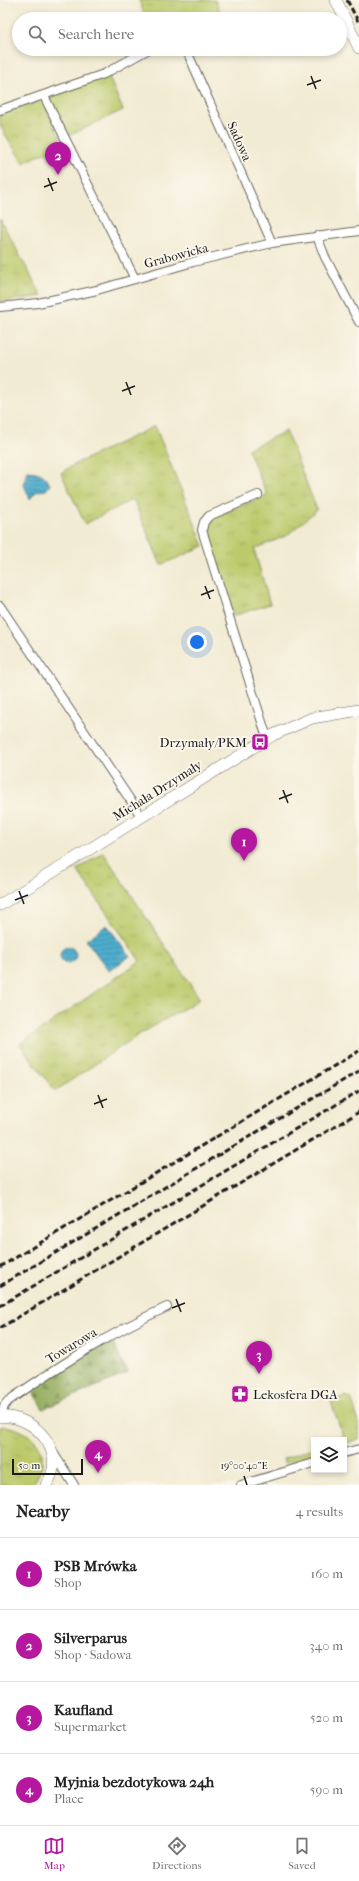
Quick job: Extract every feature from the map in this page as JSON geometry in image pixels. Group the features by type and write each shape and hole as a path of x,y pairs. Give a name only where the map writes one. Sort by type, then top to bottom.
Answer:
{"street":[{"path":"336,0 342,12"},
{"path":"347,23 359,48"},
{"path":"0,110 104,74 136,56"},
{"name":"Sadowa","path":"189,56 272,243"},
{"path":"44,96 135,279"},
{"name":"Grabowicka","path":"0,307 38,303 96,290 193,262 272,243 359,231"},
{"path":"317,236 324,257 359,322"},
{"path":"258,495 209,516 204,522 202,530 267,738"},
{"path":"0,606 141,816"},
{"name":"Michała Drzymały","path":"0,905 267,738 290,726 312,718 359,710"},
{"name":"Towarowa","path":"1,1417 4,1406 8,1401 65,1362 139,1320 167,1307"},
{"path":"1,1417 15,1417 33,1426 42,1434 53,1454 74,1485"},
{"path":"347,1452 359,1449"},
{"path":"46,1485 52,1468 53,1454"},
{"path":"241,1485 311,1464"}],"green space":[{"path":"139,0 215,0 220,12 143,12"},
{"path":"108,75 123,110 68,136 50,99 53,96"},
{"path":"36,101 43,102 63,144 23,163 0,126 0,112"},
{"path":"0,219 42,296 0,302"},
{"path":"155,426 204,546 161,565 133,499 85,524 61,473 77,463"},
{"path":"286,431 317,510 286,536 254,549 270,604 233,616 207,530 207,525 212,518 267,495 248,449"},
{"path":"103,852 200,999 140,1034 55,1091 20,1044 140,961 77,870"},
{"path":"111,1339 128,1373 43,1409 31,1389"},
{"path":"344,1396 351,1398 359,1423 359,1439 347,1443 347,1437 340,1437 343,1436 331,1402"},
{"path":"5,1426 26,1434 34,1439 39,1446 42,1455 42,1464 39,1474 32,1485 0,1485 0,1427"},
{"path":"311,1448 311,1455 284,1463 283,1459"}],"water":[{"path":"28,471 42,474 50,485 46,490 37,491 30,499 24,485"},
{"path":"107,925 130,956 109,971 86,940"},
{"path":"68,947 75,952 76,955 71,962 68,963 61,958 60,955 65,948"}],"railway":[{"path":"347,0 359,23"},
{"path":"0,1267 359,1051"},
{"path":"0,1286 359,1071"},
{"path":"0,1306 359,1091"},
{"path":"0,1328 359,1112"}],"place":[{"name":"Silverparus","path":"58,175"},
{"name":"Drzymały/PKM","path":"260,742"},
{"name":"PSB Mrówka","path":"244,861"},
{"name":"Kaufland","path":"259,1374"},
{"name":"Lekosfera DGA","path":"240,1394"},
{"name":"Myjnia bezdotykowa 24h","path":"98,1473"}]}
